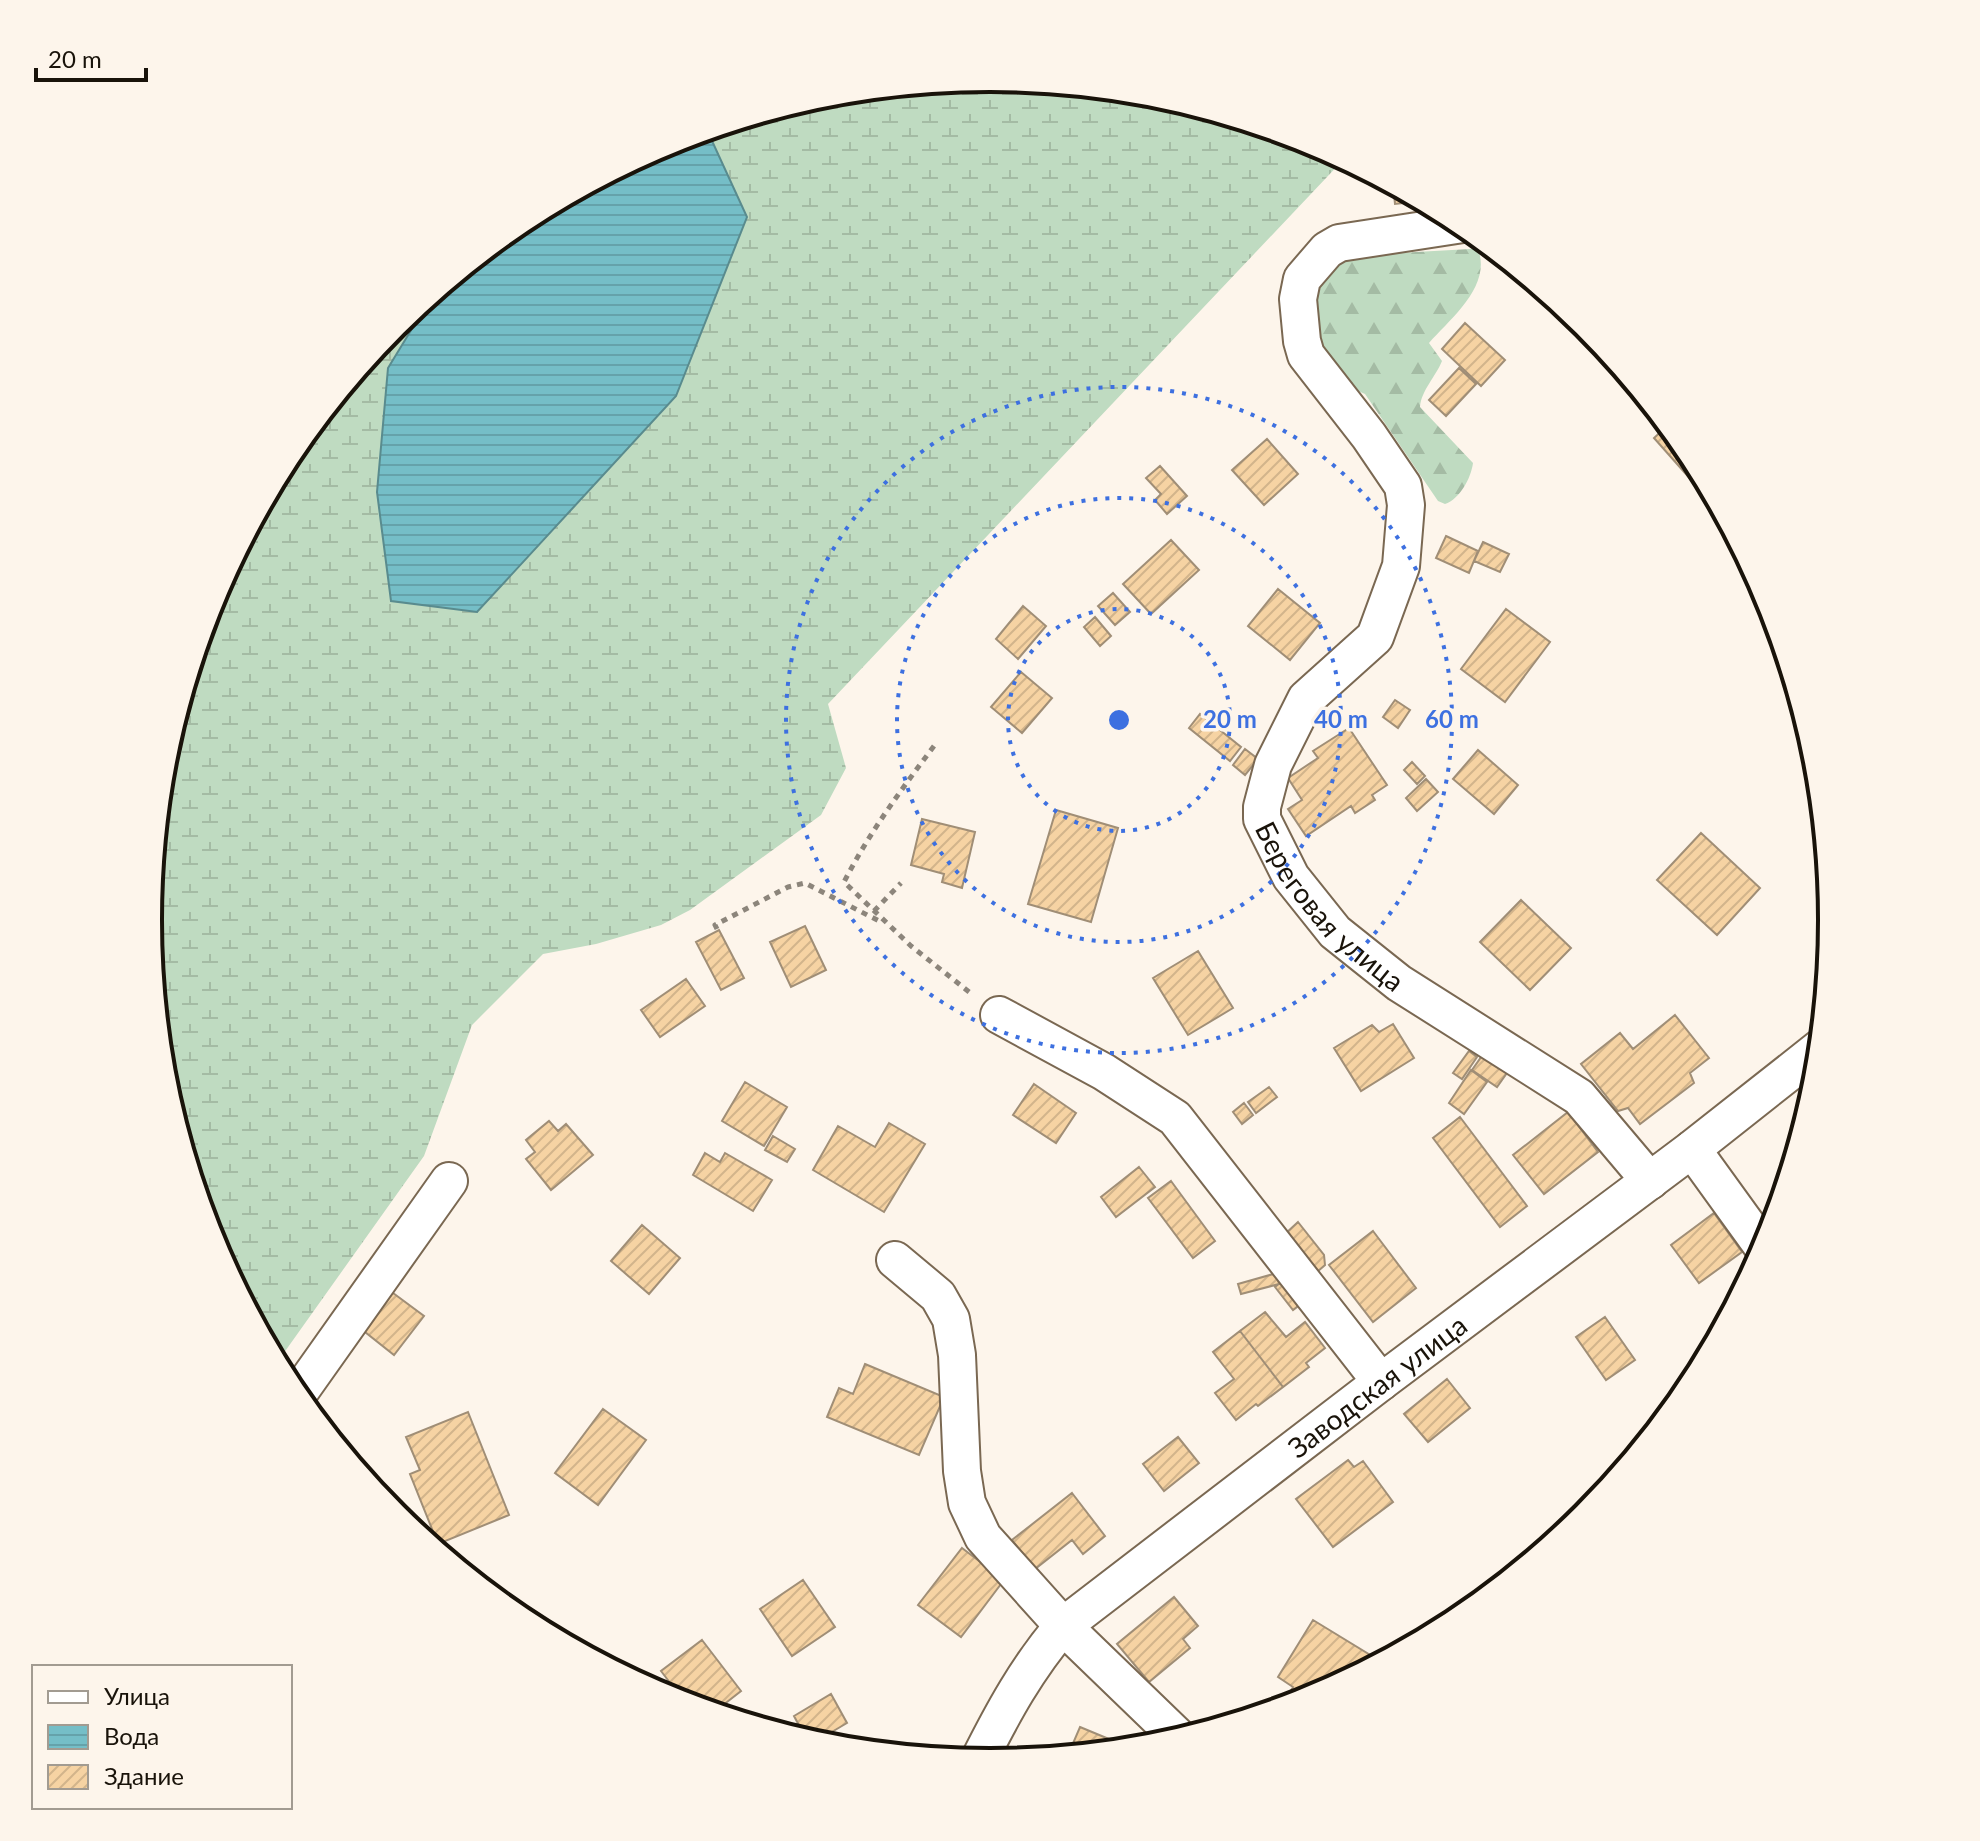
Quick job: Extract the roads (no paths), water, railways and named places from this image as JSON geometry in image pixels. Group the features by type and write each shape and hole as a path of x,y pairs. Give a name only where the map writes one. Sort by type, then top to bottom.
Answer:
{"street":[{"name":"Береговая улица","path":"1442,227 1344,241 1327,250 1302,279 1298,299 1306,355 1369,436 1403,486 1406,528 1399,577 1375,637 1306,699 1273,765 1261,813 1291,877 1335,932 1399,983 1579,1097 1650,1181"},
{"path":"999,1015 1104,1072 1175,1118 1381,1382"},
{"name":"Заводская улица","path":"984,1749 1009,1699 1036,1657 1063,1626 1807,1059"},
{"path":"1692,1149 1755,1237"},
{"path":"304,1385 449,1181"},
{"path":"895,1260 938,1296 951,1319 957,1355 962,1471 967,1503 983,1537 1063,1626 1170,1729"}],"water":[{"path":"712,141 747,217 676,396 477,612 391,601 377,492 388,368 414,326 486,263 530,232 624,177"}]}
